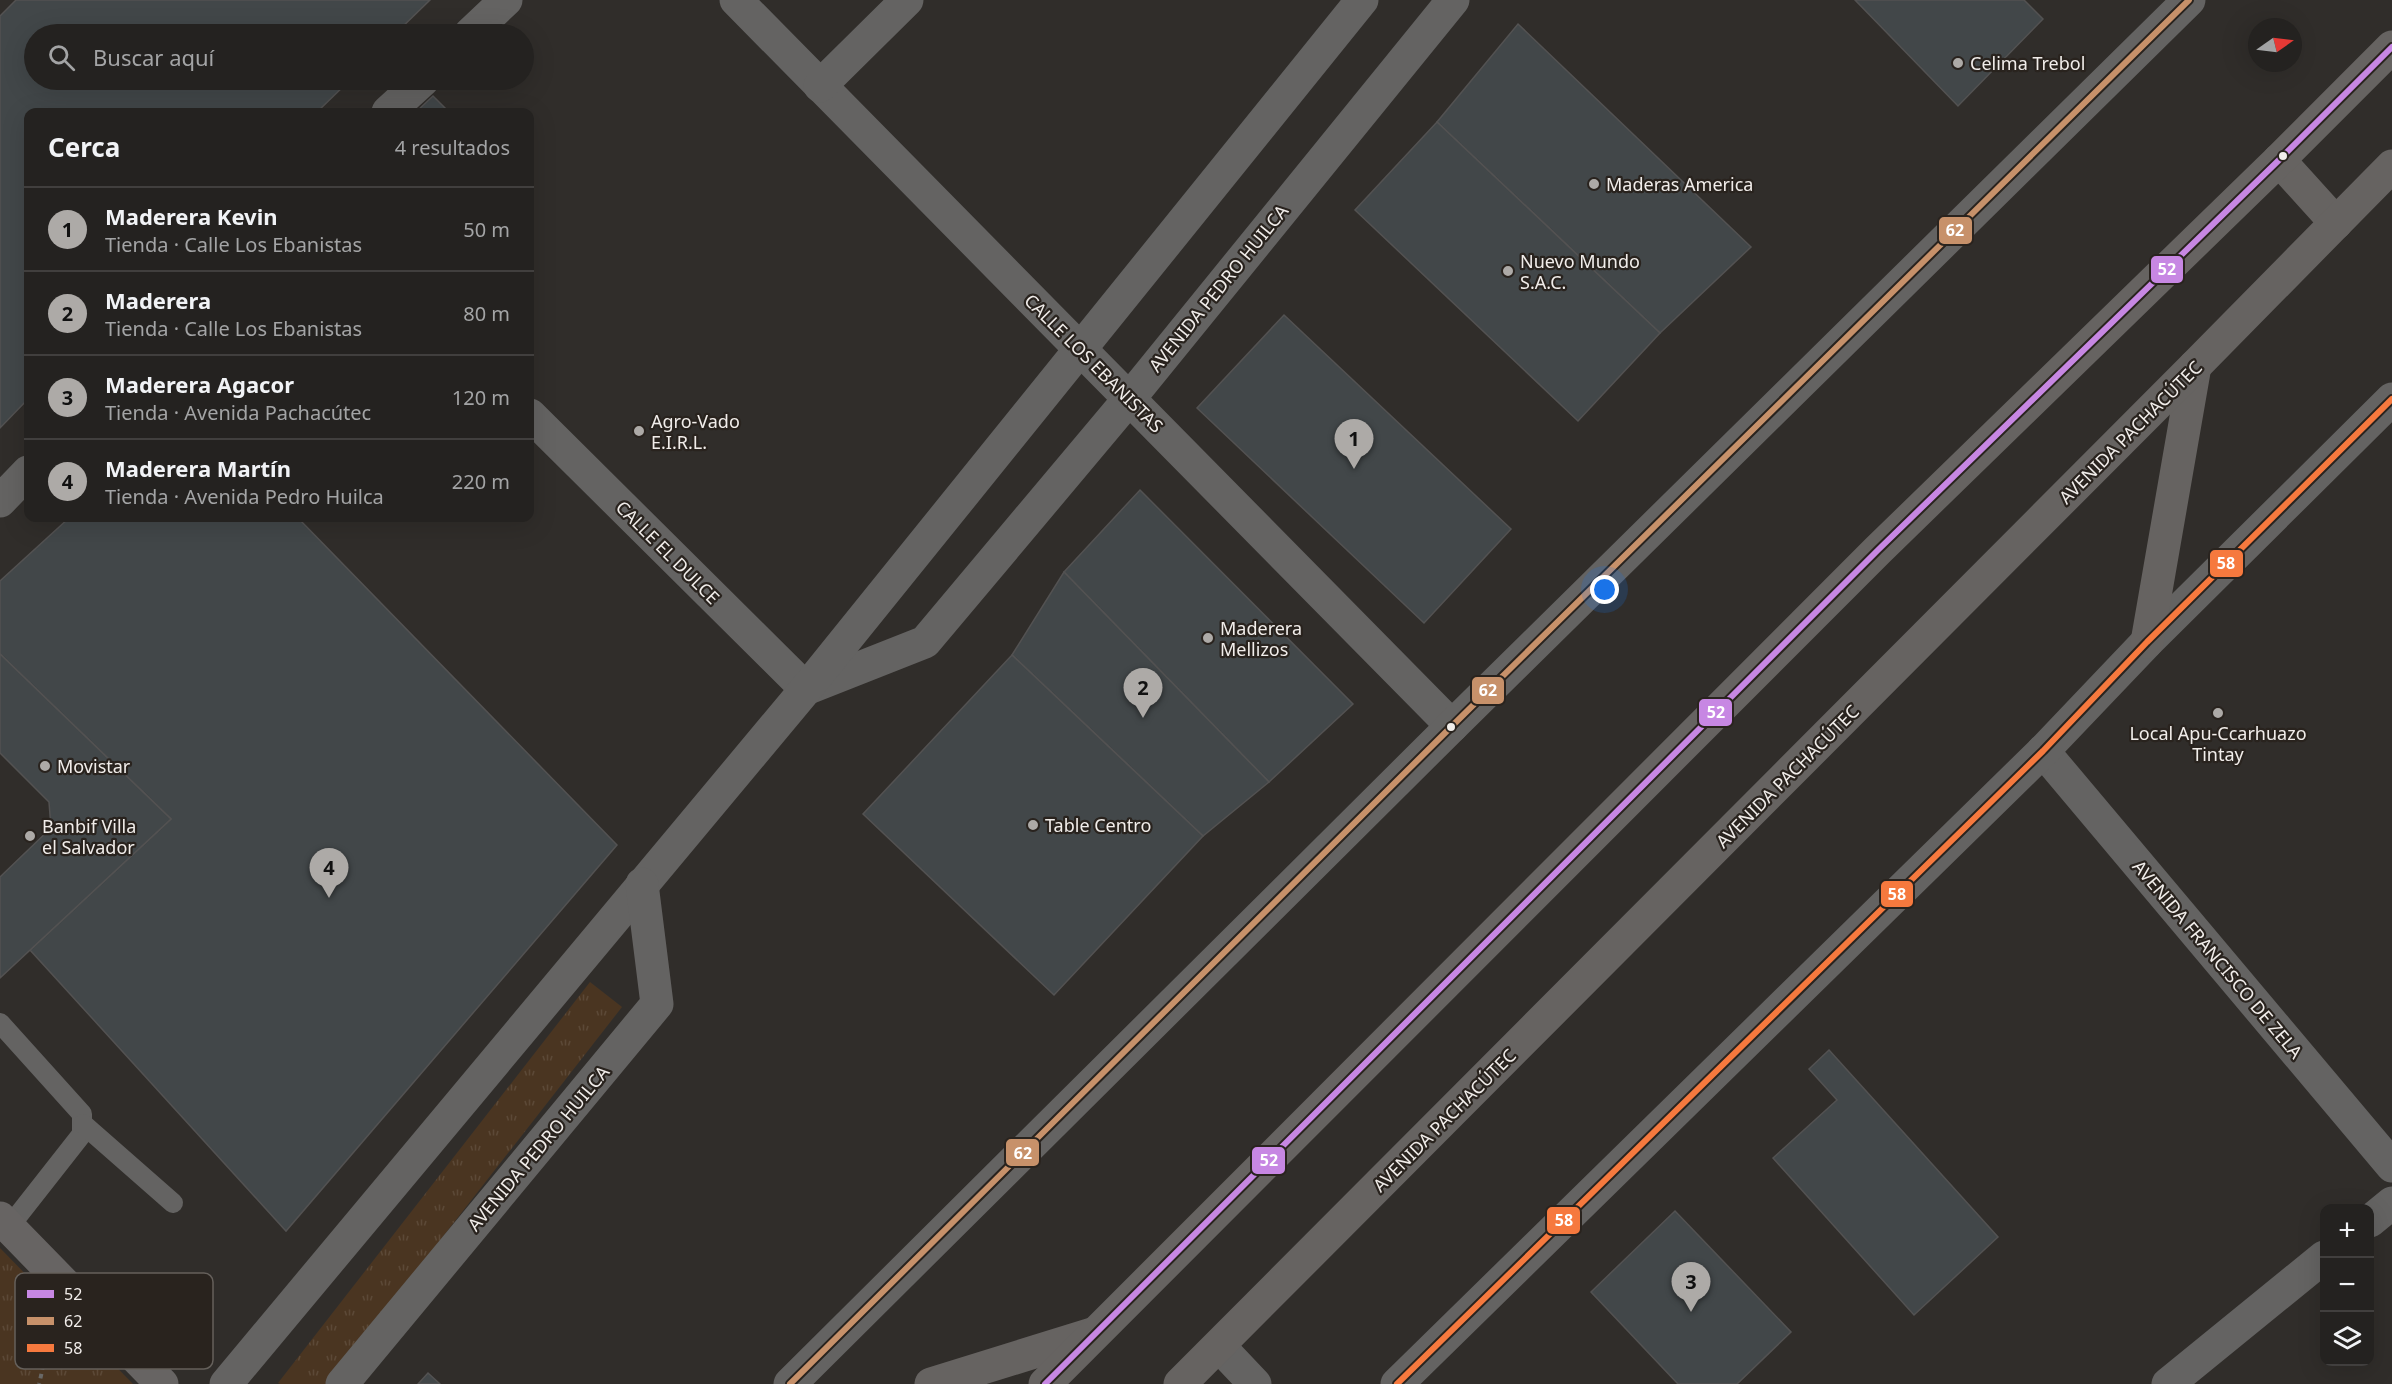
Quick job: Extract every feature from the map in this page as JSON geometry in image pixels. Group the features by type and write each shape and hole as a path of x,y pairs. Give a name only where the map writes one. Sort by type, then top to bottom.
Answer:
{"main road":[{"path":"1045,1384 1878,550 2392,47"},
{"path":"2279,160 2336,223"},
{"name":"AVENIDA PACHACÚTEC","path":"1180,1384 2392,166"},
{"path":"2147,642 2195,366"},
{"path":"4,1223 53,1273"},
{"path":"931,1384 1096,1333"},
{"path":"147,1369 162,1384"}],"street":[{"path":"481,24 506,0"},
{"name":"CALLE LOS EBANISTAS","path":"736,0 1452,726"},
{"path":"820,86 907,0"},
{"path":"226,1384 806,689 1362,0"},
{"name":"AVENIDA PEDRO HUILCA","path":"806,689 925,642 1128,399 1453,0"},
{"path":"790,1384 1452,726 2189,0"},
{"path":"392,108 412,90"},
{"path":"1397,1384 2043,751 2147,642 2392,399"},
{"name":"CALLE EL DULCE","path":"534,419 806,689"},
{"path":"0,501 24,476"},
{"name":"AVENIDA FRANCISCO DE ZELA","path":"2043,751 2392,1166"},
{"name":"AVENIDA PEDRO HUILCA","path":"342,1384 657,1004 642,884"},
{"path":"2374,1218 2392,1203"},
{"path":"2168,1384 2324,1258"},
{"path":"1219,1346 1255,1384"}],"lane":[{"path":"0,1023 82,1114 83,1124 82,1134 4,1223"},
{"path":"83,1124 173,1203"}],"path":[{"path":"39,1384 43,1369"}],"green space":[{"path":"590,982 622,1007 328,1384 278,1383"},
{"path":"0,1248 24,1273 15,1273 15,1369 118,1369 133,1384 0,1384"}],"building":[{"path":"16,0 430,0 405,24 24,24 24,90 340,90 321,108 24,108 24,403 0,428 0,16"},
{"name":"Celima Trebol","path":"1855,0 2024,0 2043,19 1958,106"},
{"name":"Maderas America","path":"1518,24 1751,247 1660,333 1437,122"},
{"path":"433,96 445,108 420,108"},
{"name":"Nuevo Mundo S.A.C.","path":"1437,122 1660,333 1578,421 1355,210"},
{"path":"1284,315 1511,529 1424,623 1197,408"},
{"name":"Maderera Mellizos","path":"1140,490 1353,704 1269,782 1064,572"},
{"path":"65,522 302,522 617,845 286,1231 30,950 171,819 0,654 0,581"},
{"path":"1064,572 1269,782 1203,836 1012,655"},
{"path":"0,654 171,819 0,978 0,877 51,828 49,802 0,753"},
{"name":"Table Centro","path":"1012,655 1203,836 1054,995 863,814"},
{"path":"1829,1050 1998,1237 1914,1315 1773,1158 1837,1100 1809,1069"},
{"path":"1675,1211 1791,1332 1737,1384 1678,1384 1591,1292"},
{"path":"428,1373 440,1384 418,1384"}],"transit line":[{"name":"62","path":"790,1384 1452,726 2189,0"},
{"name":"52","path":"1045,1384 1878,550 2392,47"},
{"name":"58","path":"1397,1384 2043,751 2147,642 2392,399"}],"place":[{"name":"Celima Trebol","path":"1958,63"},
{"name":"Maderas America","path":"1594,184"},
{"name":"Nuevo Mundo S.A.C.","path":"1508,271"},
{"name":"Agro-Vado E.I.R.L.","path":"639,431"},
{"name":"Maderera Kevin","path":"1354,469"},
{"name":"Maderera Mellizos","path":"1208,638"},
{"name":"Local Apu-Ccarhuazo Tintay","path":"2218,713"},
{"name":"Maderera","path":"1143,718"},
{"name":"Movistar","path":"45,766"},
{"name":"Table Centro","path":"1033,825"},
{"name":"Banbif Villa el Salvador","path":"30,836"},
{"name":"Maderera Martín","path":"329,898"},
{"name":"Maderera Agacor","path":"1691,1312"}]}
